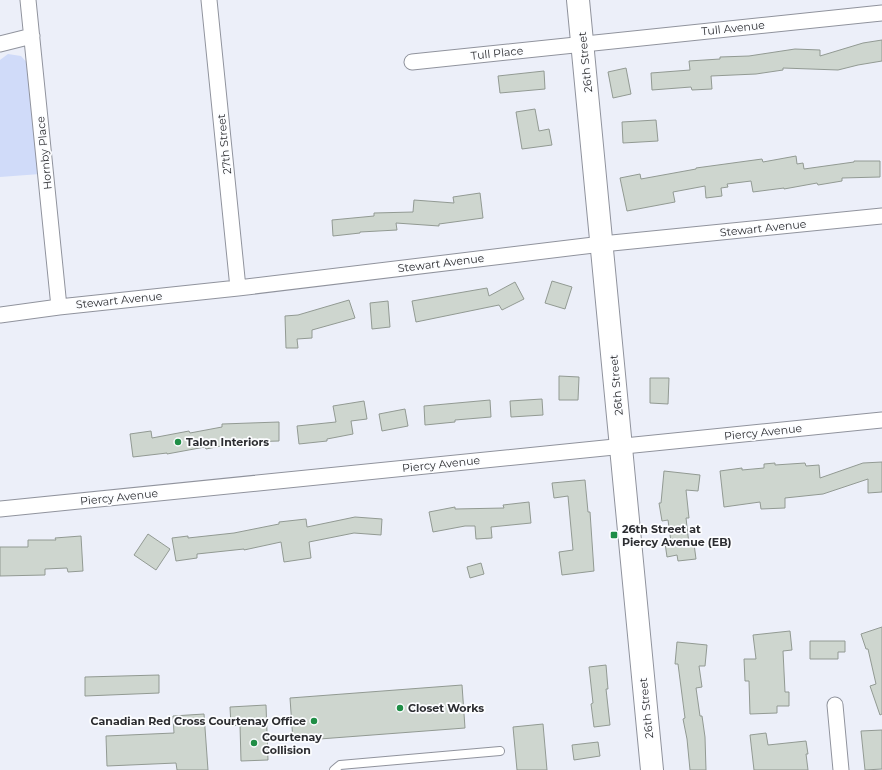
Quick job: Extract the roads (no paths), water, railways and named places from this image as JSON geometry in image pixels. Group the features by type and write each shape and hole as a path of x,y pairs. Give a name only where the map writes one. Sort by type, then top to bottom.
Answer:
{"street":[{"name":"Hornby Place","path":"28,0 59,306"},
{"name":"27th Street","path":"209,0 238,288"},
{"name":"26th Street","path":"578,0 652,770"},
{"name":"Tull Avenue","path":"583,44 882,13"},
{"path":"0,44 32,36"},
{"name":"Tull Place","path":"412,62 583,44"},
{"name":"Stewart Avenue","path":"0,315 59,306 238,288 602,244 882,216"},
{"name":"Piercy Avenue","path":"0,509 882,420"},
{"path":"835,705 841,770"}],"lane":[{"path":"334,770 340,765 500,750"}],"place":[{"name":"Talon Interiors","path":"178,442"},
{"name":"26th Street at Piercy Avenue (EB)","path":"614,535"},
{"name":"Closet Works","path":"400,708"},
{"name":"Canadian Red Cross Courtenay Office","path":"314,721"},
{"name":"Courtenay Collision","path":"254,743"}]}
